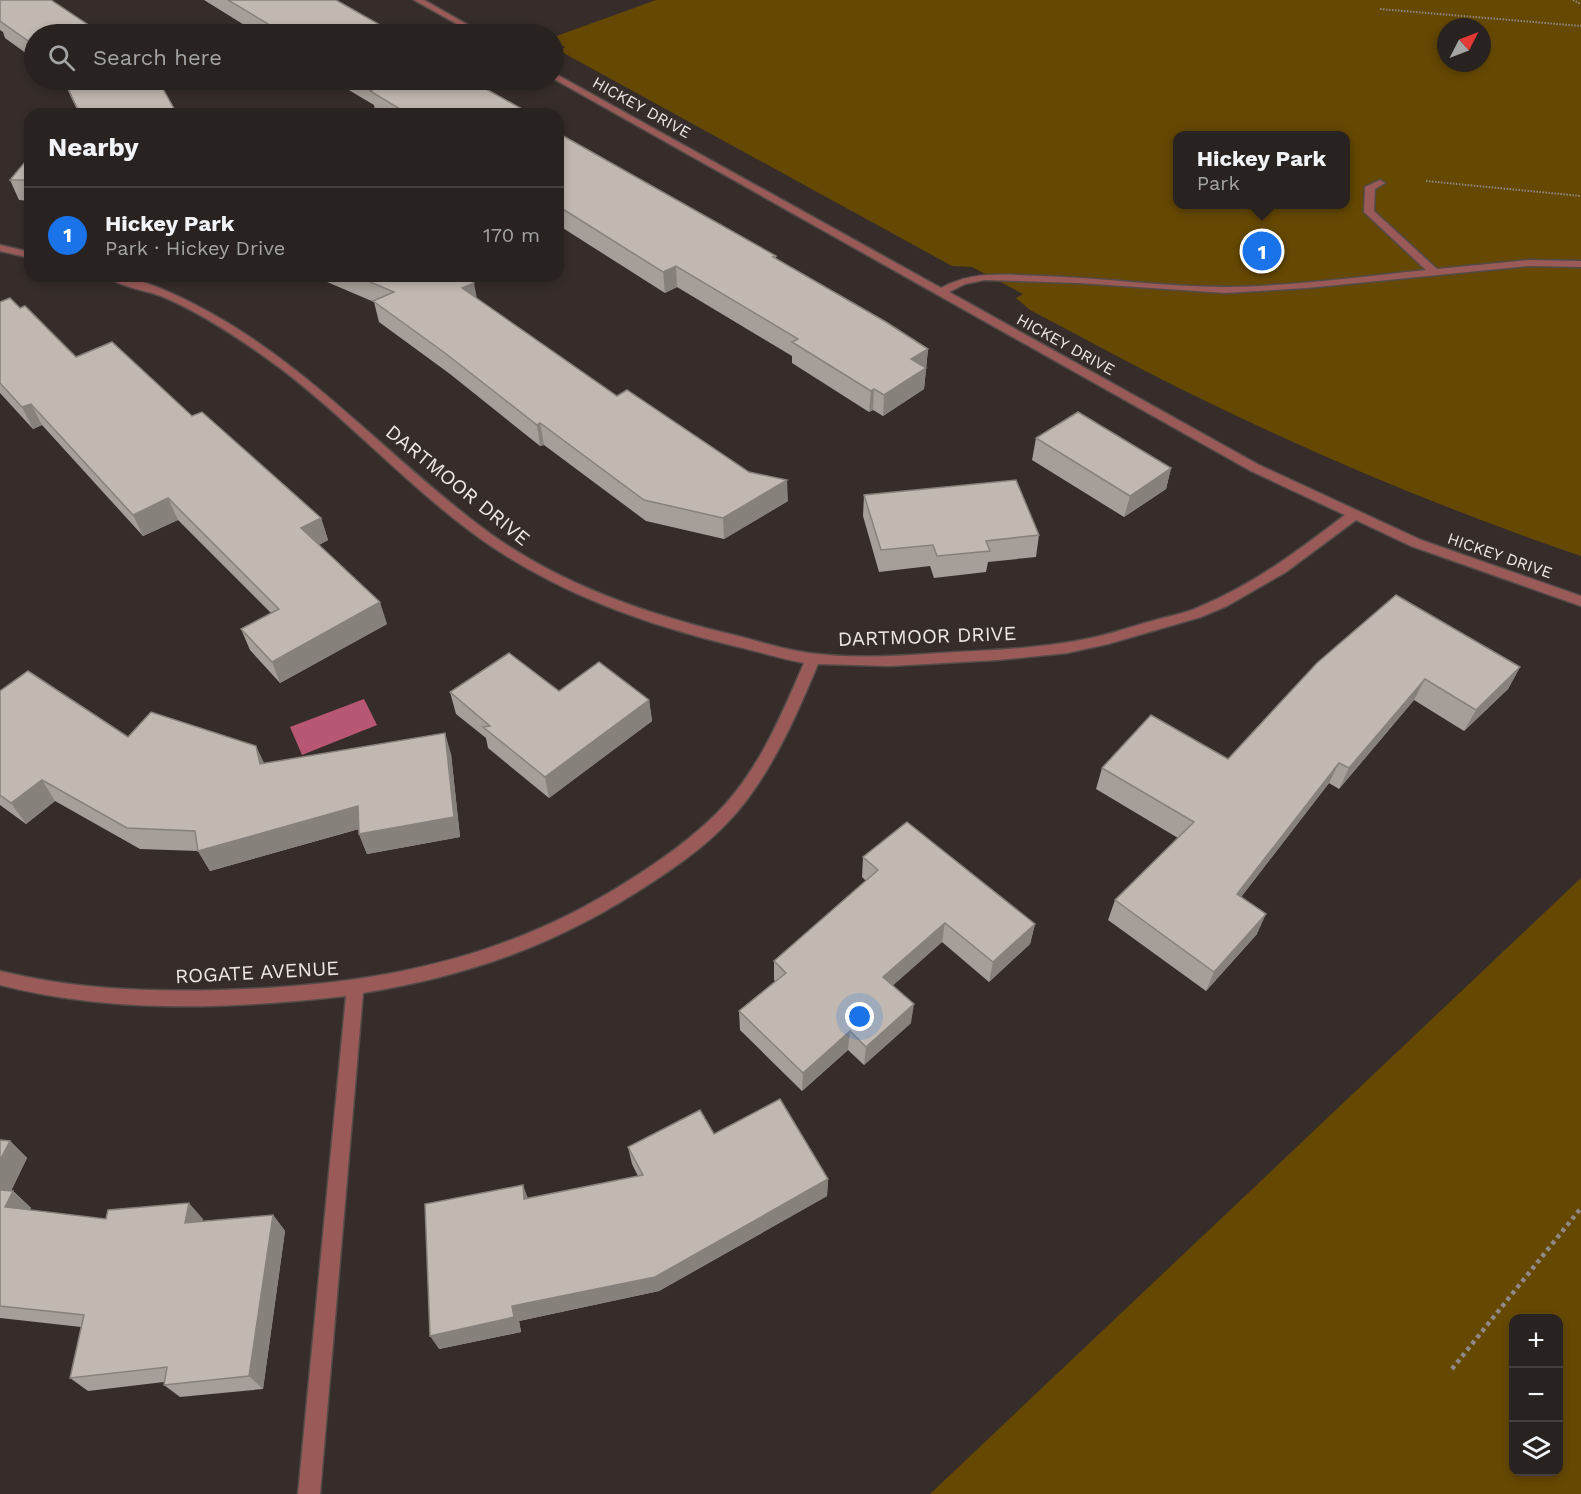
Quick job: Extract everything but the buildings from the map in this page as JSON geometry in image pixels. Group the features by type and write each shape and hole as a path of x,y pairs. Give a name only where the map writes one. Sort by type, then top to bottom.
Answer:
{"street":[{"path":"418,0 462,24"},
{"name":"HICKEY DRIVE","path":"564,82 1216,448 1416,543 1581,601"},
{"path":"1380,183 1370,188 1369,212 1434,272"},
{"path":"0,248 24,254"},
{"path":"940,293 962,281 984,278 1067,279 1226,290 1307,285 1528,263 1581,264"},
{"name":"DARTMOOR DRIVE","path":"131,282 171,295 206,312 242,334 301,380 473,528 522,562 630,611 698,633 813,658 878,661 943,658 1059,649 1101,641 1201,612 1306,553 1354,515"},
{"name":"ROGATE AVENUE","path":"0,978 76,992 160,999 262,998 355,988 471,962 532,940 584,917 650,876 724,816 752,781 773,749 813,658"},
{"path":"309,1494 355,988"}],"path":[{"path":"1574,0 1581,3"},
{"path":"1380,9 1581,26"},
{"path":"1426,181 1581,196"},
{"path":"1452,1369 1581,1208"}],"shaded area":[{"path":"656,0 1581,0 1581,556 1480,520 1381,480 1284,438 1167,382 1030,310 1016,298 1023,294 972,267 952,266 564,53 564,33"},
{"path":"364,699 377,725 302,755 290,727"},
{"path":"1581,878 1581,1494 930,1494"}],"place":[{"name":"Hickey Park","path":"1262,251"}]}
